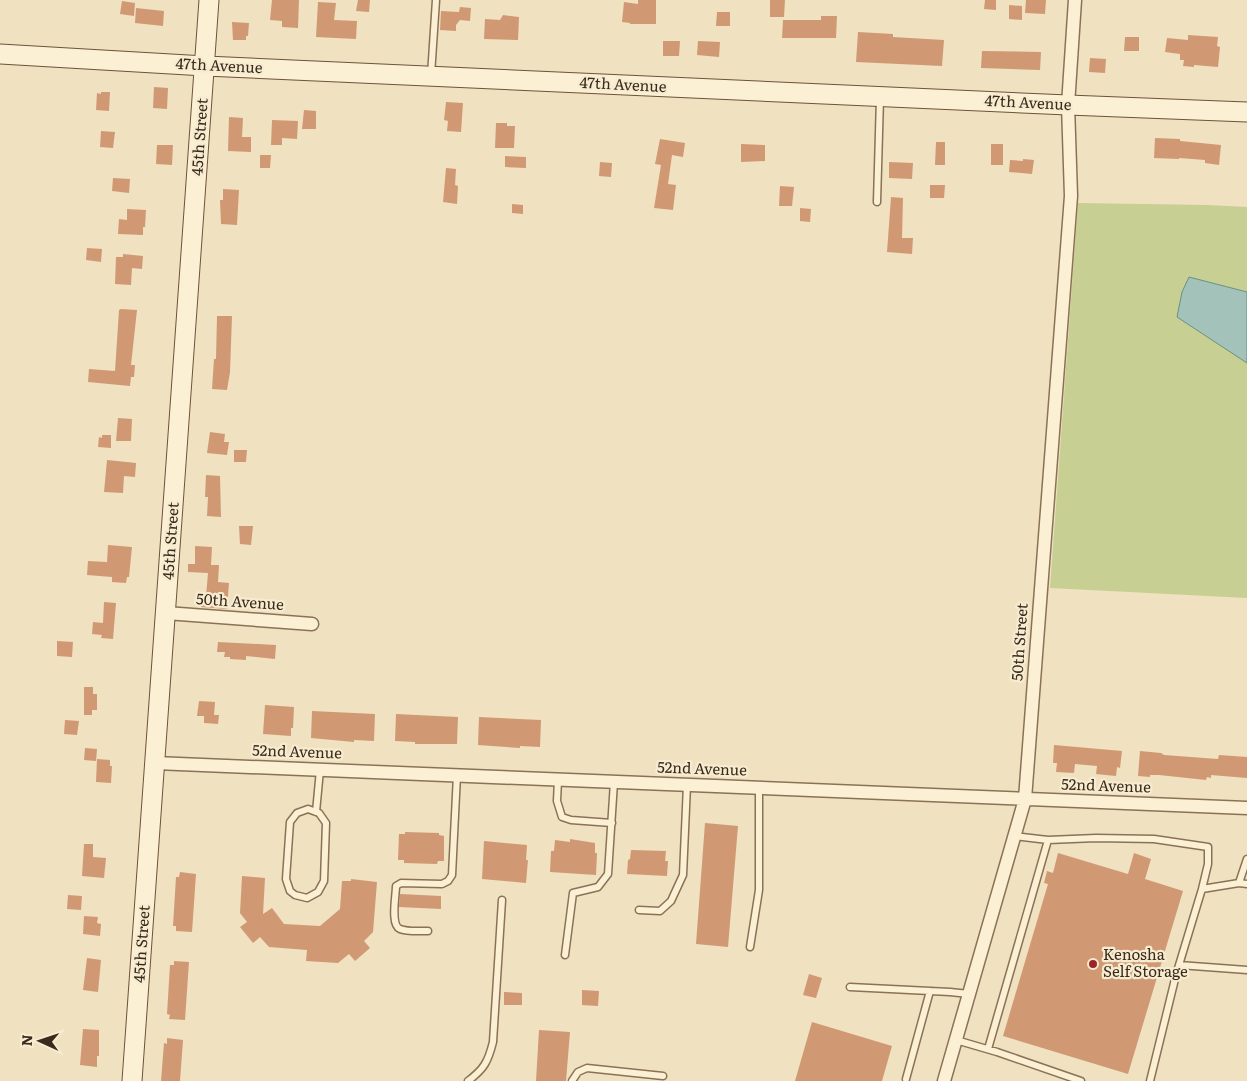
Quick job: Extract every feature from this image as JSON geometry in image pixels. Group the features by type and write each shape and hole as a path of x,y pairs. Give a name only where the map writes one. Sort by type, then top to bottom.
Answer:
{"street":[{"name":"45th Street","path":"132,1081 209,0"},
{"path":"1068,105 1075,0"},
{"name":"47th Avenue","path":"0,54 205,66 1247,112"},
{"name":"50th Street","path":"945,1081 1025,799 1071,196 1068,105"},
{"name":"50th Avenue","path":"166,613 312,624"},
{"name":"52nd Avenue","path":"155,763 1247,808"}],"lane":[{"path":"431,76 436,0"},
{"path":"877,202 880,97"},
{"path":"316,812 320,770"},
{"path":"428,931 400,929 396,926 394,921 396,886 401,883 442,884 448,882 452,874 456,775"},
{"path":"558,780 557,801 562,817 571,820 612,823"},
{"path":"565,955 573,893 598,887 608,874 614,782"},
{"path":"639,910 660,911 671,901 683,875 687,785"},
{"path":"750,947 759,890 759,788"},
{"path":"308,809 316,812 323,817 326,823 324,881 318,892 313,896 300,898 290,891 287,885 288,828 292,817 297,812 308,809"},
{"path":"1014,836 1048,840 1096,838 1154,839 1208,847 1208,864 1202,889 1179,965 1150,1081"},
{"path":"988,1049 1048,840"},
{"path":"1239,883 1247,859"},
{"path":"1202,889 1239,883 1247,884"},
{"path":"468,1081 481,1071 489,1059 493,1042 502,900"},
{"path":"1179,965 1247,970"},
{"path":"850,987 969,994"},
{"path":"906,1079 930,991"},
{"path":"956,1040 1081,1081"},
{"path":"572,1081 578,1072 586,1068 663,1076"}],"green space":[{"path":"1078,203 1247,207 1247,598 1050,588"}],"water":[{"path":"1189,277 1247,292 1247,363 1177,317 1182,292"}],"building":[{"path":"272,0 299,0 298,28 282,27 282,21 270,20"},
{"path":"358,0 370,0 369,12 356,11"},
{"path":"638,0 656,0 656,24 630,24 622,22 624,2 638,4"},
{"path":"770,0 785,0 784,17 770,17"},
{"path":"985,0 996,0 996,10 984,9"},
{"path":"1026,0 1046,0 1045,14 1025,13"},
{"path":"122,1 135,3 134,16 120,14"},
{"path":"318,2 336,3 334,20 357,21 356,39 316,37"},
{"path":"1009,5 1022,6 1022,20 1009,19"},
{"path":"460,7 471,8 470,21 460,20 456,25 456,31 440,30 441,11 459,12"},
{"path":"136,8 164,11 163,26 135,23"},
{"path":"717,12 730,12 730,26 716,26"},
{"path":"503,15 519,17 518,40 484,39 485,19 500,20"},
{"path":"821,16 837,16 836,38 782,38 783,20 821,20"},
{"path":"232,22 249,23 246,40 233,40"},
{"path":"858,32 893,34 893,37 944,40 942,66 856,62"},
{"path":"1188,35 1218,37 1217,46 1220,47 1218,67 1183,66 1184,60 1180,60 1180,54 1165,52 1167,38 1188,40"},
{"path":"1125,37 1139,37 1139,51 1124,51"},
{"path":"663,41 680,41 679,56 663,56"},
{"path":"698,41 720,42 719,57 697,55"},
{"path":"982,51 1041,52 1040,70 981,68"},
{"path":"1090,58 1106,59 1105,73 1089,72"},
{"path":"154,87 168,88 167,109 153,108"},
{"path":"101,92 110,92 109,111 96,110 97,93 101,94"},
{"path":"446,102 463,103 461,132 447,131 448,121 444,120"},
{"path":"304,110 316,111 316,129 302,129"},
{"path":"229,117 243,118 242,137 251,137 251,152 228,151"},
{"path":"272,120 298,121 297,139 282,138 282,145 271,145"},
{"path":"496,123 507,123 507,126 515,126 514,148 495,148"},
{"path":"101,131 115,132 113,148 100,147"},
{"path":"1155,138 1180,139 1180,141 1221,145 1219,165 1205,163 1205,160 1154,158"},
{"path":"660,139 685,143 683,157 672,155 668,184 676,185 673,210 654,208 661,165 655,164"},
{"path":"936,142 945,142 945,165 935,165"},
{"path":"741,144 765,145 765,161 741,162"},
{"path":"991,144 1003,144 1003,165 991,165"},
{"path":"157,145 173,145 172,165 156,164"},
{"path":"260,155 271,155 270,168 260,168"},
{"path":"505,156 526,157 526,168 505,167"},
{"path":"1023,159 1034,160 1032,174 1009,172 1010,160 1023,161"},
{"path":"600,162 612,163 611,177 599,176"},
{"path":"889,162 913,163 912,179 889,178"},
{"path":"446,168 456,169 455,185 458,186 457,204 443,202"},
{"path":"113,178 130,179 129,193 112,191"},
{"path":"930,185 945,185 944,198 930,198"},
{"path":"780,186 794,187 792,206 779,206"},
{"path":"223,189 239,190 237,225 221,224 220,200 223,200"},
{"path":"891,197 903,198 902,238 913,238 912,254 887,252"},
{"path":"512,204 523,205 523,214 512,213"},
{"path":"800,208 811,209 810,222 800,221"},
{"path":"127,209 146,210 143,235 118,234 119,219 127,220"},
{"path":"87,248 102,249 101,262 86,260"},
{"path":"123,254 143,256 142,269 132,268 131,285 115,284 116,257 123,257"},
{"path":"119,310 137,310 131,365 135,365 134,377 131,377 130,386 88,382 89,369 115,371"},
{"path":"217,316 232,316 230,372 227,390 212,389 214,359 216,359"},
{"path":"118,418 132,419 131,441 116,441"},
{"path":"210,432 225,434 224,442 229,442 227,455 207,453"},
{"path":"102,435 111,435 111,448 98,447 99,437 102,438"},
{"path":"234,450 247,450 246,462 234,462"},
{"path":"107,460 136,463 135,477 124,476 123,493 104,492"},
{"path":"206,475 220,476 221,517 207,516 208,497 205,497"},
{"path":"239,526 253,526 251,545 240,544"},
{"path":"108,545 132,547 129,577 127,577 126,583 112,582 112,577 87,575 88,561 107,562"},
{"path":"195,546 212,547 211,565 219,565 218,582 229,583 227,609 201,607 202,597 206,597 208,573 188,572 188,564 195,564"},
{"path":"104,602 116,603 113,639 101,638 102,635 92,634 93,622 103,623"},
{"path":"57,641 73,642 72,657 57,656"},
{"path":"218,642 276,645 275,659 246,656 246,660 230,659 230,657 224,657 225,652 217,652"},
{"path":"84,687 93,687 93,694 97,694 97,710 92,710 92,715 84,715"},
{"path":"199,701 215,702 214,715 219,715 218,724 204,723 204,716 197,716"},
{"path":"265,705 294,707 291,736 263,734"},
{"path":"312,711 375,714 374,741 354,740 354,742 311,738"},
{"path":"396,714 458,717 457,744 415,744 415,742 395,741"},
{"path":"479,717 541,720 540,747 520,746 520,748 478,745"},
{"path":"65,720 79,721 77,735 64,734"},
{"path":"1054,745 1122,751 1120,768 1117,767 1116,776 1096,774 1097,766 1075,764 1074,773 1056,772 1057,763 1053,763"},
{"path":"85,748 97,749 96,761 84,760"},
{"path":"1140,751 1164,755 1218,759 1219,755 1247,757 1247,778 1211,775 1211,778 1207,777 1206,780 1159,775 1150,775 1150,777 1138,776"},
{"path":"97,759 110,760 110,766 112,766 111,783 96,782"},
{"path":"705,823 738,826 728,947 696,944"},
{"path":"405,832 439,833 439,835 444,836 444,861 438,861 437,864 404,863 404,860 398,860 399,834 405,834"},
{"path":"570,839 595,843 595,853 597,853 596,875 550,872 551,851 554,851 555,840 570,842"},
{"path":"484,841 527,845 526,883 482,879"},
{"path":"84,844 93,844 93,857 106,858 104,878 82,876"},
{"path":"631,850 666,851 665,861 668,861 667,876 627,874"},
{"name":"Kenosha Self Storage","path":"1058,853 1128,874 1134,853 1151,859 1145,879 1183,891 1128,1074 1003,1036 1048,884 1044,883 1047,871 1053,873"},
{"path":"180,872 196,874 192,932 176,931 176,926 173,926 176,877 179,877"},
{"path":"242,876 265,878 263,914 272,908 284,924 320,926 340,909 342,881 351,881 351,879 377,882 373,932 364,941 370,948 355,961 349,954 338,963 306,961 307,950 269,947 260,937 253,943 240,927 247,922 240,913"},
{"path":"400,894 441,896 441,909 399,907"},
{"path":"68,895 82,896 81,910 67,909"},
{"path":"84,916 98,917 97,923 101,924 100,936 83,934"},
{"path":"87,958 101,960 98,992 83,990"},
{"path":"174,961 189,962 185,1020 169,1019 170,1015 167,1014 170,965 174,965"},
{"path":"809,974 822,978 816,998 803,995"},
{"path":"582,990 599,991 598,1006 582,1005"},
{"path":"504,992 522,993 522,1005 504,1005"},
{"path":"812,1022 892,1046 882,1081 795,1081"},
{"path":"83,1029 99,1030 97,1067 80,1065"},
{"path":"539,1030 570,1032 566,1081 536,1081"},
{"path":"167,1038 183,1040 180,1081 161,1081 164,1043 167,1044"}],"place":[{"name":"Kenosha Self Storage","path":"1093,964"}]}
